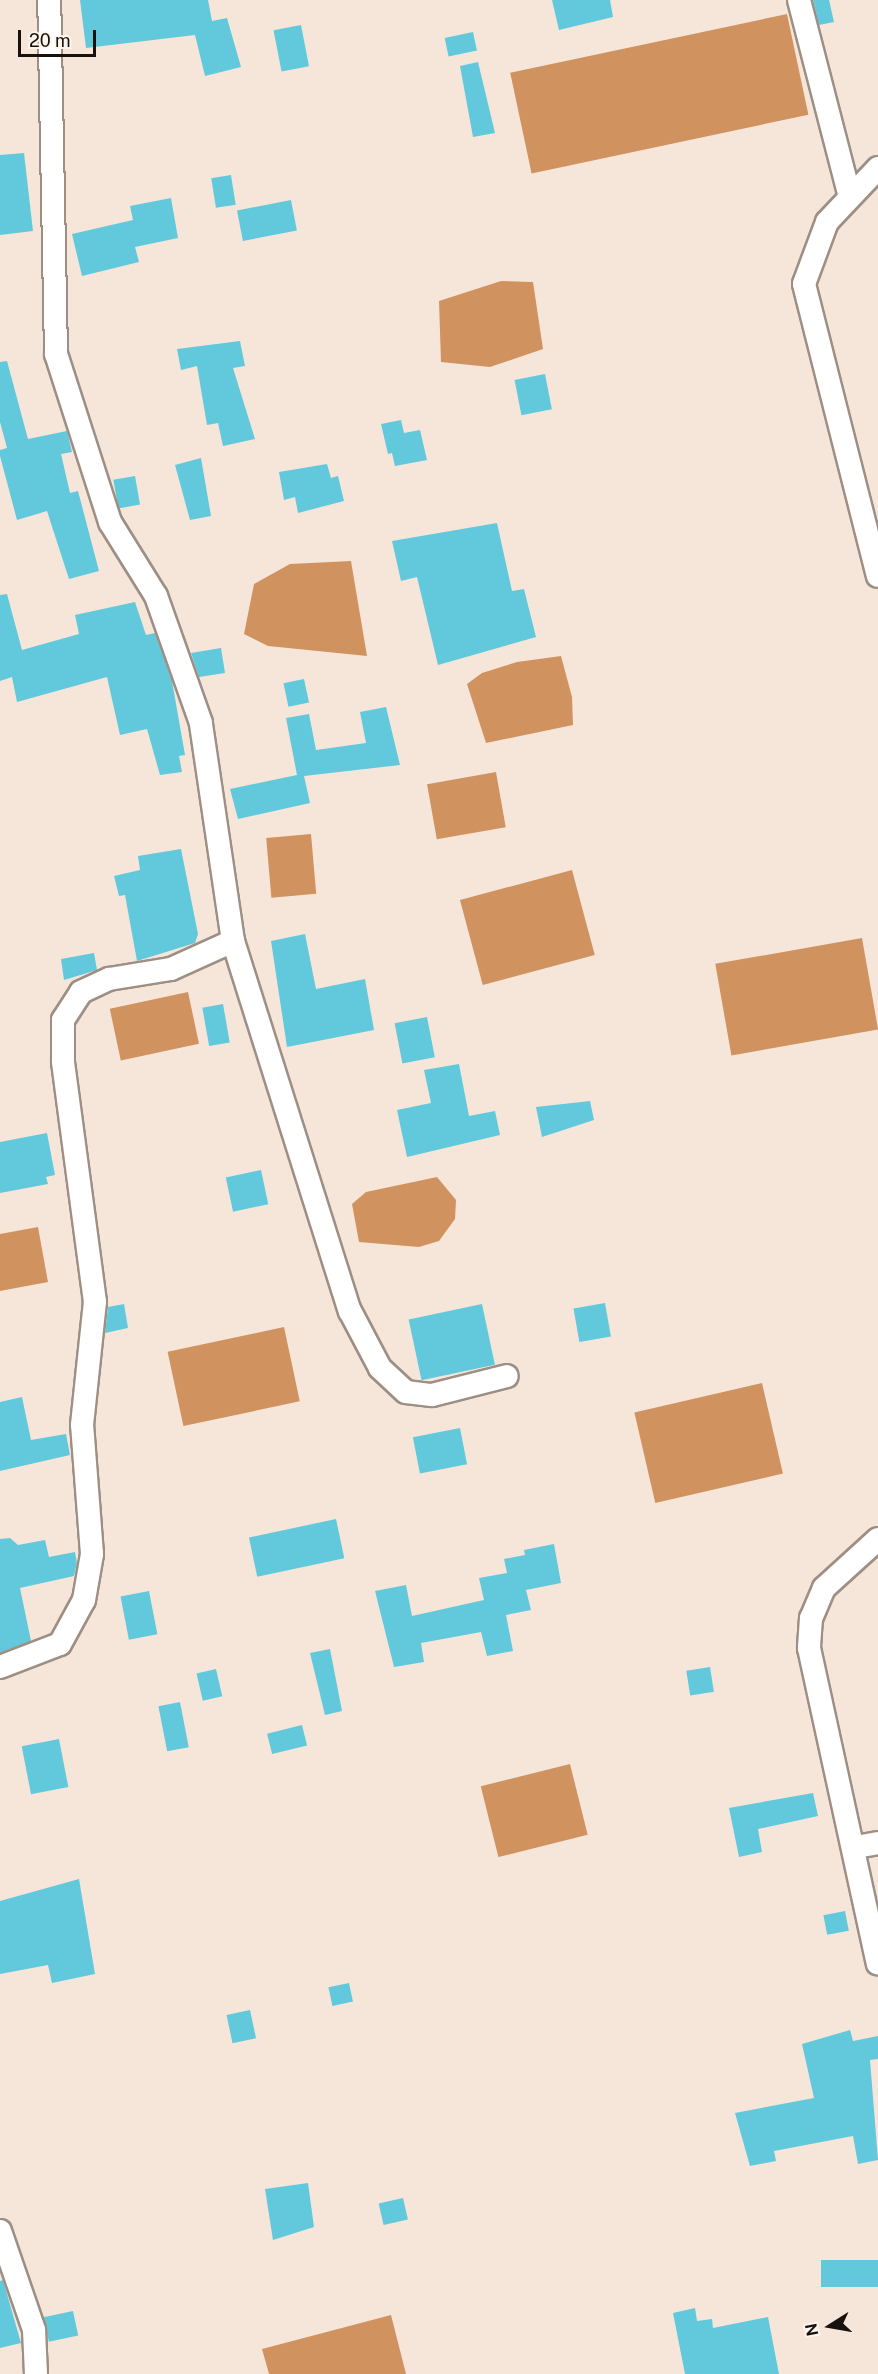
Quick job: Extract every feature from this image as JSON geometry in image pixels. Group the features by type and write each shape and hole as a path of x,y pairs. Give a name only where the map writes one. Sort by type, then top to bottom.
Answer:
{"street":[{"path":"49,0 56,354 110,522 156,596 201,723 233,941 350,1311 380,1368 406,1392 432,1395 507,1376"},
{"path":"799,0 849,194"},
{"path":"878,168 849,194 827,222 804,284 878,576"},
{"path":"0,1667 60,1644 84,1600 92,1554 82,1425 95,1302 63,1061 63,1020 81,992 109,979 171,969 233,941"},
{"path":"878,1539 824,1588 811,1618 809,1648 867,1845 878,1964"},
{"path":"0,2231 34,2330 36,2374"}],"shaded area":[{"path":"787,14 808,115 532,174 510,73"},
{"path":"501,281 533,282 543,349 490,367 441,362 439,301"},
{"path":"351,561 367,656 268,646 244,634 254,584 290,564"},
{"path":"561,656 572,697 573,725 486,743 467,684 482,673 517,662"},
{"path":"496,772 506,827 437,839 427,784"},
{"path":"311,834 316,894 271,898 266,838"},
{"path":"572,870 595,955 483,985 460,900"},
{"path":"862,938 878,1030 731,1055 715,964"},
{"path":"188,992 199,1044 121,1060 110,1009"},
{"path":"437,1177 456,1200 455,1219 439,1241 419,1247 359,1242 352,1204 366,1192"},
{"path":"38,1227 48,1282 0,1291 0,1234"},
{"path":"284,1327 300,1401 183,1426 168,1352"},
{"path":"762,1383 783,1474 655,1503 634,1412"},
{"path":"570,1764 588,1835 498,1857 481,1786"},
{"path":"391,2315 406,2374 269,2374 262,2349"}],"building":[{"path":"80,0 208,0 212,21 227,18 241,67 205,76 195,35 86,48"},
{"path":"552,0 610,0 613,17 559,30"},
{"path":"813,0 829,0 834,22 819,25"},
{"path":"301,25 309,66 282,72 274,30"},
{"path":"473,32 477,51 449,57 445,38"},
{"path":"478,62 495,133 473,137 460,66"},
{"path":"24,153 33,231 0,235 0,155"},
{"path":"231,175 236,205 216,208 211,178"},
{"path":"171,198 178,238 135,247 139,262 82,276 72,234 133,220 130,206"},
{"path":"291,200 297,230 243,241 237,210"},
{"path":"240,341 245,366 233,368 255,439 223,446 218,423 207,425 197,366 181,370 177,349"},
{"path":"7,361 28,439 67,431 72,452 61,454 70,493 78,491 99,571 69,579 47,511 17,520 0,456 0,450 7,448 0,422 0,362"},
{"path":"545,374 552,409 521,415 515,380"},
{"path":"401,420 404,433 420,430 427,460 395,466 392,453 388,454 381,424"},
{"path":"201,458 211,516 190,520 175,465"},
{"path":"327,464 331,478 338,476 344,501 298,513 295,497 284,500 279,472"},
{"path":"135,476 140,505 118,508 113,480"},
{"path":"497,523 512,591 524,589 536,637 438,665 417,577 401,581 392,541"},
{"path":"7,594 22,650 79,634 75,615 135,602 146,635 155,633 172,681 185,755 179,756 182,772 160,775 147,729 120,735 107,677 17,702 12,677 0,681 0,595"},
{"path":"221,648 225,673 199,677 191,653"},
{"path":"304,679 309,702 288,707 283,683"},
{"path":"386,707 400,765 304,776 310,803 238,819 230,789 297,775 286,718 309,714 316,750 366,743 360,712"},
{"path":"181,849 198,934 195,943 137,961 125,895 119,896 114,876 140,870 138,856"},
{"path":"305,934 316,989 365,979 374,1030 287,1047 271,941"},
{"path":"94,953 97,970 64,980 61,959"},
{"path":"223,1004 230,1042 209,1046 202,1008"},
{"path":"427,1017 435,1057 402,1064 395,1023"},
{"path":"459,1064 469,1116 495,1111 500,1135 407,1157 397,1110 431,1103 424,1070"},
{"path":"590,1101 594,1120 542,1137 536,1107"},
{"path":"47,1133 55,1175 46,1177 48,1184 0,1193 0,1142"},
{"path":"261,1170 268,1204 233,1212 226,1177"},
{"path":"605,1303 611,1336 579,1342 573,1309"},
{"path":"124,1304 128,1328 105,1333 108,1307"},
{"path":"482,1304 495,1365 422,1380 409,1320"},
{"path":"22,1397 31,1440 66,1434 70,1455 0,1471 0,1402"},
{"path":"460,1428 467,1464 420,1473 413,1437"},
{"path":"336,1519 344,1558 257,1577 249,1538"},
{"path":"10,1538 18,1545 45,1540 49,1557 75,1552 77,1563 74,1576 20,1588 31,1641 0,1653 0,1539"},
{"path":"554,1544 561,1583 526,1590 531,1610 506,1615 513,1651 487,1656 481,1632 421,1643 424,1662 394,1667 375,1591 406,1585 412,1616 484,1600 479,1578 507,1573 504,1559 525,1555 524,1550"},
{"path":"149,1591 157,1634 129,1640 121,1597"},
{"path":"330,1649 342,1711 325,1715 310,1653"},
{"path":"710,1667 714,1692 690,1695 686,1671"},
{"path":"216,1669 222,1696 203,1701 197,1673"},
{"path":"180,1702 189,1747 167,1751 158,1706"},
{"path":"302,1725 307,1745 272,1754 267,1734"},
{"path":"59,1739 68,1787 31,1794 22,1746"},
{"path":"813,1793 818,1816 758,1829 762,1852 739,1857 729,1808"},
{"path":"79,1879 95,1974 52,1983 48,1965 0,1974 0,1901"},
{"path":"845,1911 849,1931 827,1935 823,1915"},
{"path":"349,1983 353,2002 332,2006 328,1987"},
{"path":"250,2010 256,2038 233,2043 227,2015"},
{"path":"850,2030 853,2041 878,2036 878,2059 870,2060 878,2160 858,2164 853,2136 774,2151 776,2161 750,2166 735,2113 814,2098 802,2044"},
{"path":"308,2183 314,2227 273,2240 265,2189"},
{"path":"403,2198 408,2219 384,2225 379,2204"},
{"path":"821,2260 878,2260 878,2287 821,2287"},
{"path":"3,2280 21,2343 0,2348 0,2281"},
{"path":"695,2308 697,2321 712,2319 713,2328 768,2317 779,2374 685,2374 673,2313"},
{"path":"73,2311 78,2335 49,2342 44,2317"}]}
